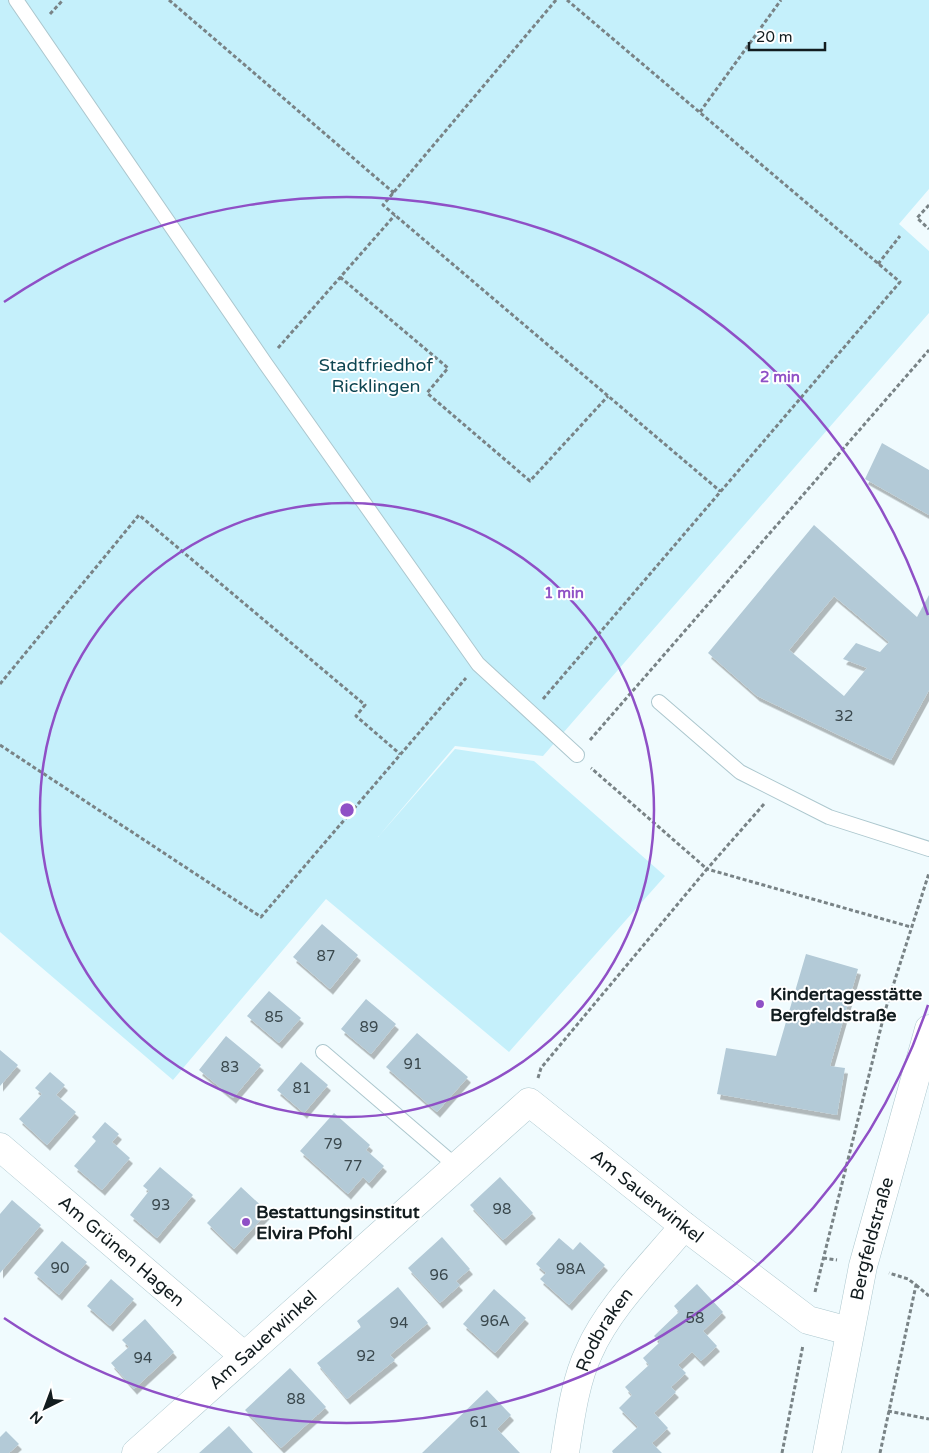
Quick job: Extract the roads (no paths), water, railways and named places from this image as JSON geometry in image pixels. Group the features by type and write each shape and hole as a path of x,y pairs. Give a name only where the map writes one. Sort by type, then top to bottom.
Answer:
{"street":[{"name":"Bergfeldstraße","path":"827,1453 863,1266 929,1029"},
{"name":"Am Sauerwinkel","path":"136,1453 243,1355 529,1102 684,1226 808,1320 849,1331"},
{"name":"Am Grünen Hagen","path":"0,1147 243,1355"},
{"name":"Rodbraken","path":"565,1453 572,1408 588,1353 607,1319 684,1226"}],"lane":[{"path":"16,0 265,363 478,664 577,755"},
{"path":"658,702 740,772 829,817 929,849"},
{"path":"324,1052 456,1166"}],"place":[{"name":"Kindertagesstätte Bergfeldstraße","path":"760,1004"},
{"name":"Bestattungsinstitut Elvira Pfohl","path":"246,1222"}],"park label":[{"name":"Stadtfriedhof Ricklingen","path":"376,375"}]}
